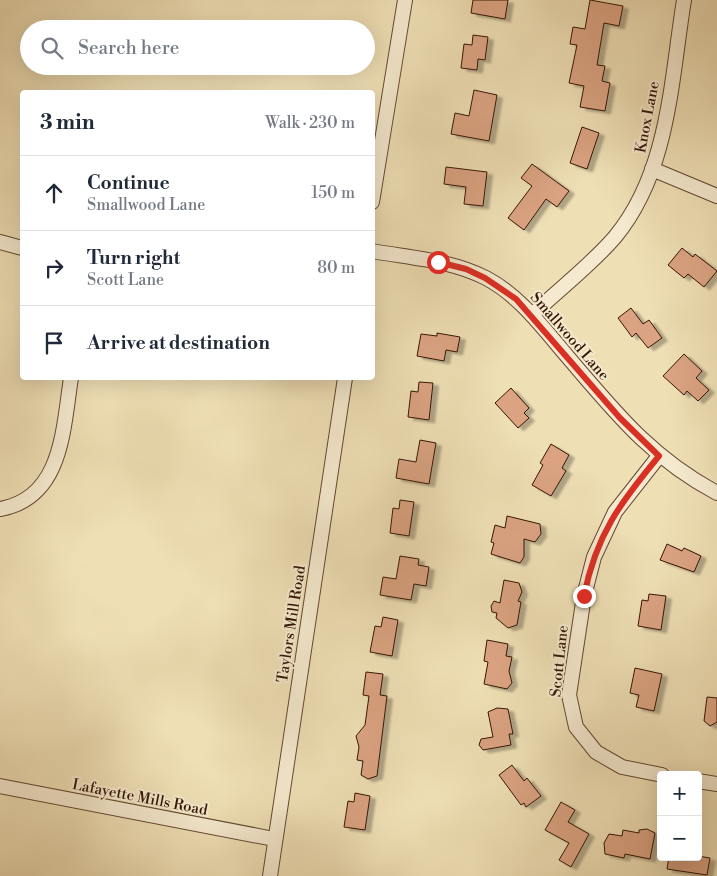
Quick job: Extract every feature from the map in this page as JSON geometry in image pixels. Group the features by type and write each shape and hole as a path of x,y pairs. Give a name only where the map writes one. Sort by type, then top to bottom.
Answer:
{"street":[{"path":"375,184 405,0"},
{"name":"Knox Lane","path":"532,315 614,238 627,221 644,191 663,131 684,0"},
{"path":"652,169 717,196"},
{"path":"0,242 20,247"},
{"name":"Smallwood Lane","path":"375,251 466,269 498,285 532,315 620,418 659,456 682,473 717,493"},
{"path":"0,509 16,505 31,496 52,471 60,450 71,380"},
{"name":"Taylors Mill Road","path":"270,876 274,839 345,380"},
{"name":"Scott Lane","path":"657,774 622,767 596,752 576,728 569,695 584,596 594,557 615,512 659,456"},
{"path":"702,782 717,784"},
{"name":"Lafayette Mills Road","path":"0,786 274,839"}],"building":[{"path":"473,0 508,0 505,19 471,13"},
{"path":"590,0 623,6 619,26 604,23 597,65 605,66 602,81 610,83 605,111 580,107 584,86 569,83 577,45 570,44 573,27 585,29"},
{"path":"473,35 488,37 485,60 478,59 477,70 461,68 464,44 472,45"},
{"path":"474,90 497,95 489,141 451,134 455,113 469,116"},
{"path":"582,127 599,133 587,169 570,163"},
{"path":"532,164 569,191 557,207 546,199 524,230 508,218 532,186 521,178"},
{"path":"446,167 487,172 483,206 464,204 466,187 444,184"},
{"path":"682,248 693,257 695,254 717,271 704,287 688,274 684,278 668,265"},
{"path":"631,308 643,324 649,320 662,338 648,348 636,333 632,337 618,318"},
{"path":"437,333 460,337 457,352 446,350 444,361 417,356 421,334 437,336"},
{"path":"684,354 702,371 696,378 709,390 698,401 687,391 684,395 663,376"},
{"path":"419,382 433,383 429,420 408,417 411,391 418,392"},
{"path":"511,388 529,408 524,413 529,418 518,428 495,403"},
{"path":"420,440 436,443 429,484 396,478 399,459 416,462"},
{"path":"551,444 569,455 562,468 566,471 551,496 532,485 543,465 540,463"},
{"path":"400,500 414,502 409,536 390,533 393,508 399,509"},
{"path":"507,516 540,524 541,534 535,542 524,539 524,557 520,563 491,554 494,543 491,542 495,525 505,528"},
{"path":"667,544 682,551 684,548 701,556 694,572 660,560"},
{"path":"400,556 419,559 418,565 429,567 426,586 414,584 411,600 380,595 383,577 396,579"},
{"path":"504,580 519,583 522,592 518,601 521,602 517,625 508,628 496,618 497,613 492,612 491,606 494,601 500,603"},
{"path":"649,594 666,596 661,630 638,626 642,600 648,601"},
{"path":"383,617 398,620 392,656 370,652 375,626 381,627"},
{"path":"487,640 508,644 506,656 512,657 509,671 512,683 507,689 484,684 488,662 484,661"},
{"path":"635,668 662,674 654,711 636,707 639,695 630,693"},
{"path":"366,672 383,674 380,695 387,696 377,776 368,779 361,775 363,761 357,760 359,747 356,736 365,725 369,696 363,695"},
{"path":"707,697 717,698 717,722 710,726 704,721"},
{"path":"497,708 508,709 513,734 509,734 511,745 483,750 479,745 481,739 493,737 488,712"},
{"path":"512,765 524,781 527,778 541,796 526,807 524,803 521,805 499,775"},
{"path":"355,793 370,796 365,830 344,827 348,801 354,802"},
{"path":"561,802 575,810 568,822 589,834 571,867 559,860 569,843 545,830"},
{"path":"647,829 655,833 650,859 625,854 624,858 605,854 604,843 609,834 622,836 623,830 639,833 639,830"},
{"path":"702,857 710,858 707,875 667,869 668,861 702,861"}],"route":[{"path":"438,262 466,269 485,278 516,299 532,315 620,418 659,456 615,512 602,534 589,572 584,596"}]}
